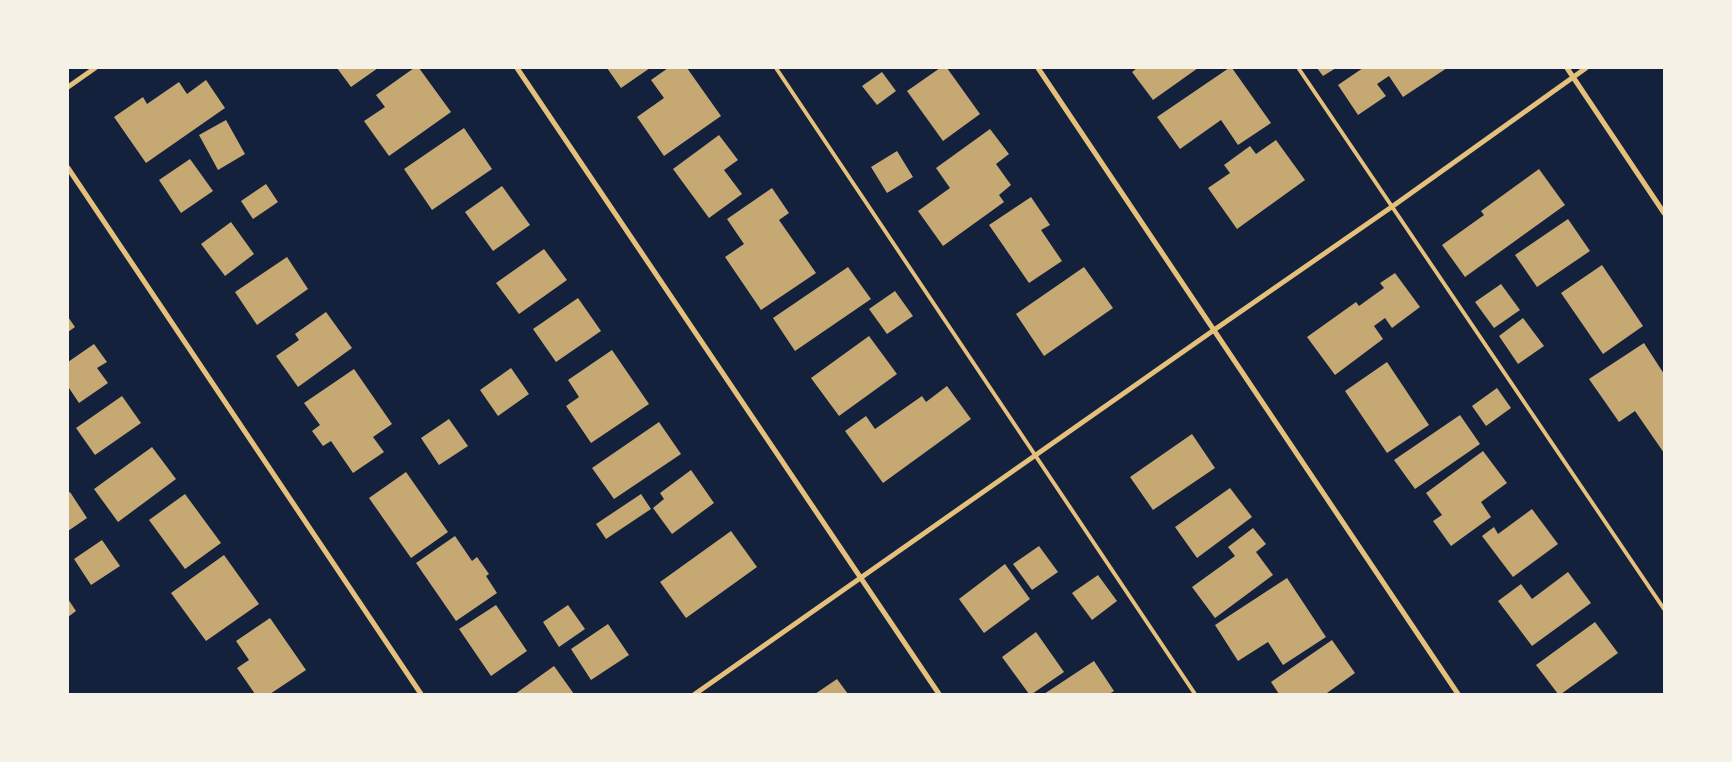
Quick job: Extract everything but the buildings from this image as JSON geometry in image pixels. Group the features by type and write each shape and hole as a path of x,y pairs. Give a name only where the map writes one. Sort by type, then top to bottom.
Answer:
{"street":[{"path":"68,87 95,68"},
{"path":"517,68 939,694"},
{"path":"1038,68 1458,694"},
{"path":"1568,68 1664,212"},
{"path":"695,694 1393,206 1586,68"},
{"path":"68,168 421,694"}],"lane":[{"path":"776,68 1195,694"},
{"path":"1299,69 1664,609"}]}
